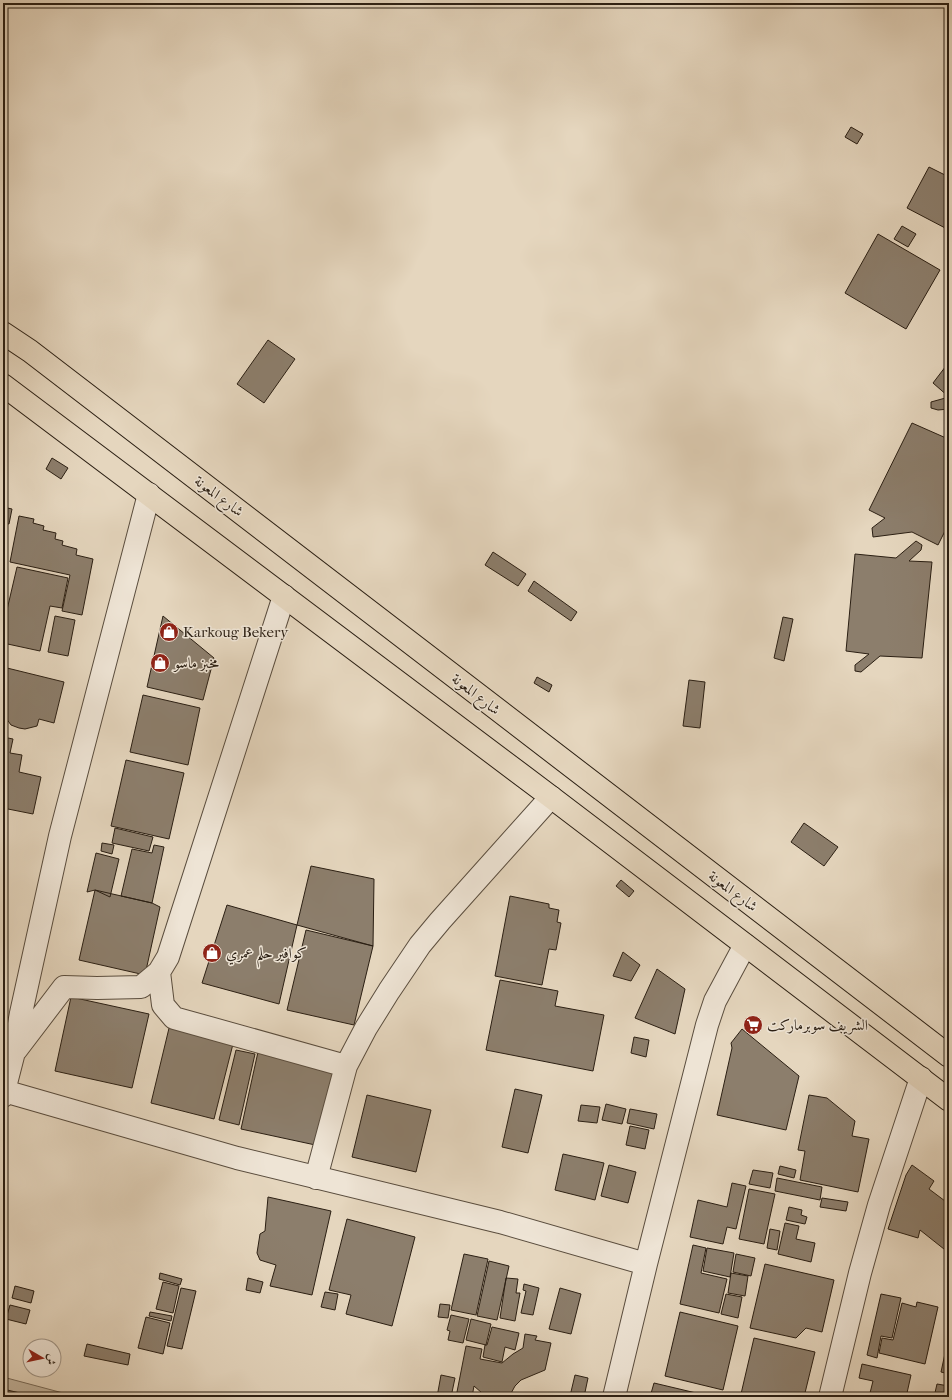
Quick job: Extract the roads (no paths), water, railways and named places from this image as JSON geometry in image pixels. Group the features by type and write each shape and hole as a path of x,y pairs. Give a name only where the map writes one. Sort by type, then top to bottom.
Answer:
{"highway":[{"name":"شارع المعونة","path":"3,333 42,361 949,1056"},
{"path":"3,385 551,797 949,1100"}],"street":[{"path":"149,494 60,836 14,1052 3,1093 237,1158 500,1222 646,1264"},
{"path":"14,1052 64,986 97,988 141,987 159,972 168,957 284,596"},
{"path":"316,1178 346,1066 366,1028 420,945 551,797"},
{"path":"614,1397 646,1264 707,1025 715,1001 745,945"},
{"path":"159,972 163,1005 174,1018 346,1066"},
{"path":"830,1397 860,1273 879,1205 921,1078"}],"place":[{"name":"Karkoug Bekery","path":"169,632"},
{"name":"مخبز ماسو","path":"160,663"},
{"name":"كوافير حلم عمري","path":"212,953"},
{"name":"الشريف سوبرماركت","path":"753,1025"}]}
